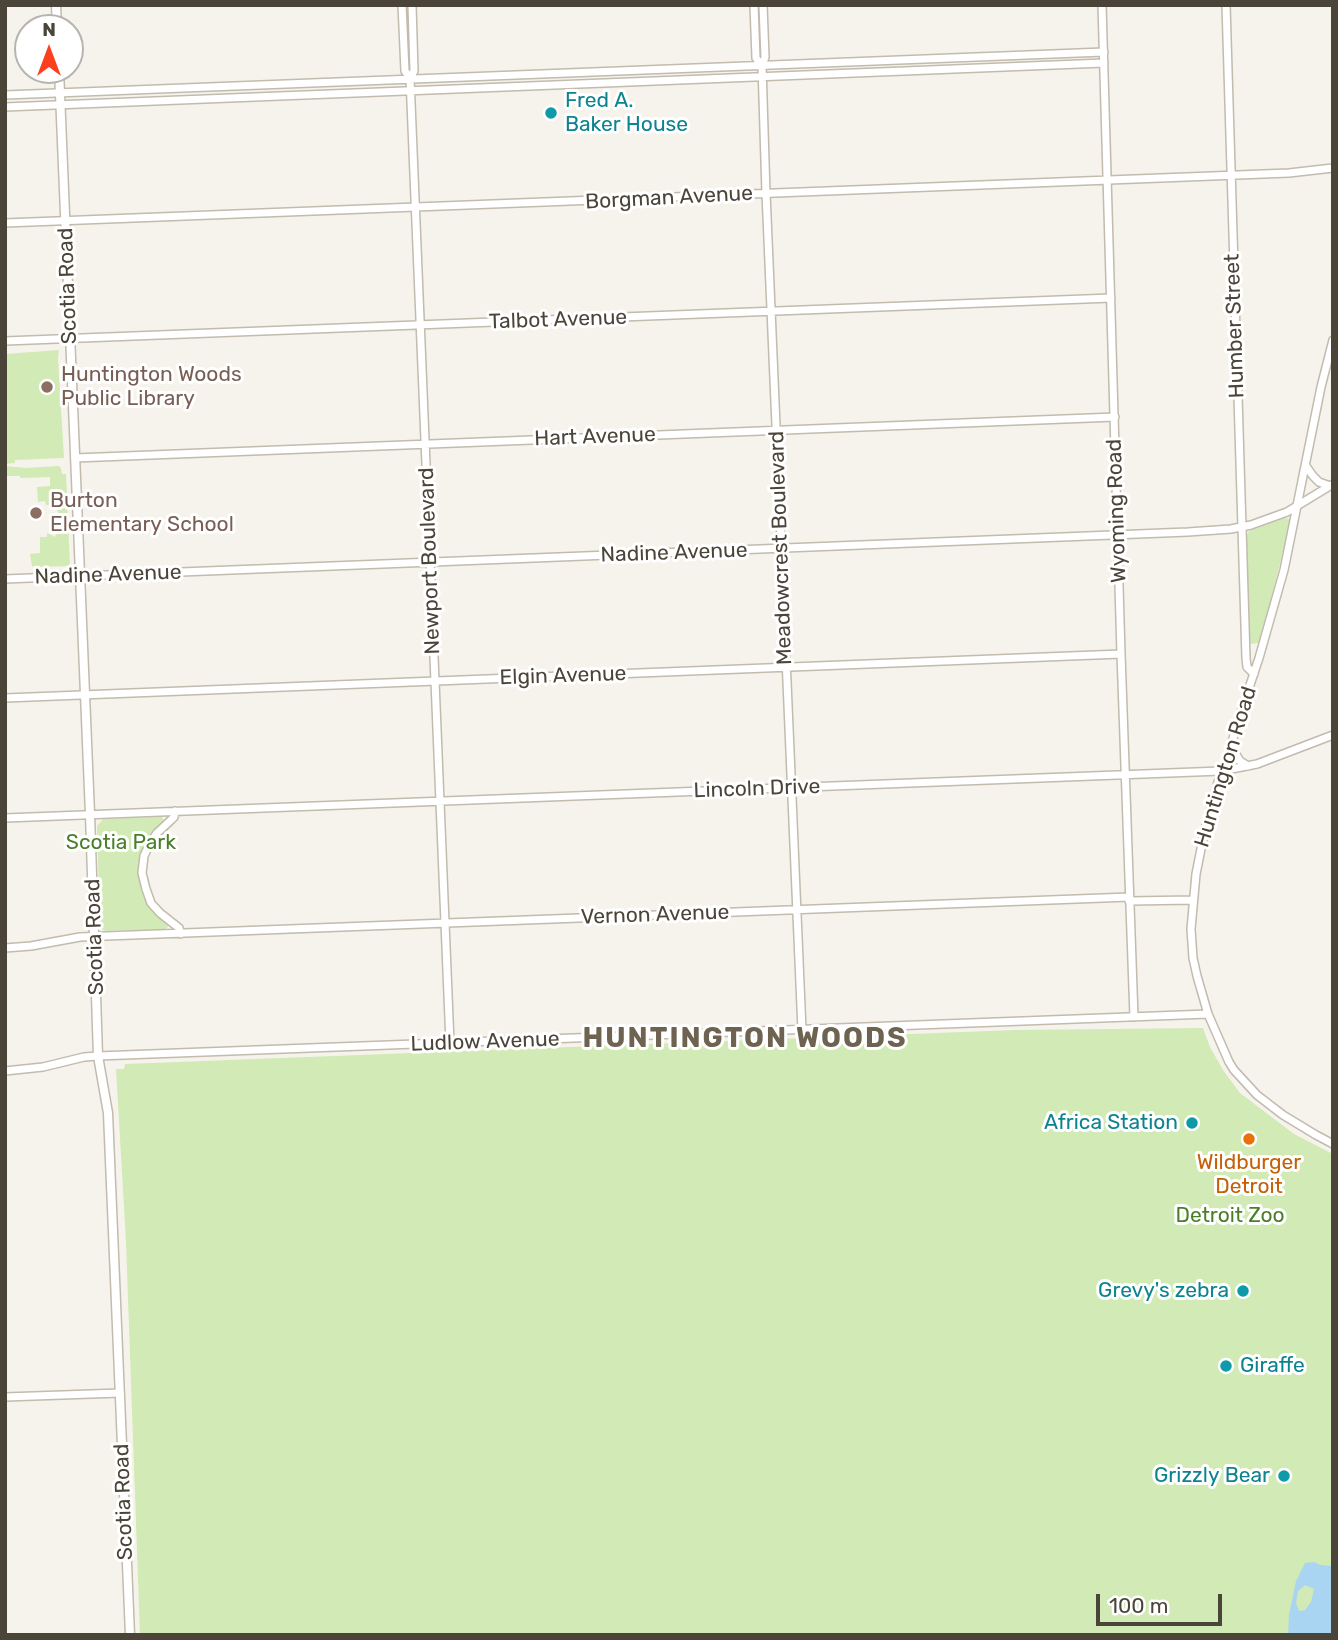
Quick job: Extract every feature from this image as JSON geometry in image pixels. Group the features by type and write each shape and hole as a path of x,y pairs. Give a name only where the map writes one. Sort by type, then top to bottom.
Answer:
{"street":[{"name":"Newport Boulevard","path":"402,5 405,71 410,78"},
{"name":"Newport Boulevard","path":"412,5 414,71 410,78 410,90 414,207 450,1043"},
{"name":"Meadowcrest Boulevard","path":"754,5 756,58 762,66"},
{"name":"Meadowcrest Boulevard","path":"763,5 765,57 762,77 766,193 802,1030"},
{"name":"Wyoming Road","path":"1102,5 1133,1017"},
{"name":"Humber Street","path":"1226,5 1245,646 1247,667 1254,674"},
{"path":"5,95 1104,52"},
{"path":"941,59 941,69"},
{"path":"5,107 1104,63"},
{"path":"601,72 601,83"},
{"path":"290,83 290,95"},
{"name":"Scotia Road","path":"60,84 99,1056 108,1113 130,1635"},
{"path":"179,88 180,99"},
{"name":"Borgman Avenue","path":"5,223 1231,176 1333,168"},
{"name":"Talbot Avenue","path":"5,341 1111,298"},
{"name":"Huntington Road","path":"1333,340 1284,570 1262,650 1221,771 1200,849 1191,929 1193,958 1208,1014 1234,1070 1257,1095 1283,1115 1333,1144"},
{"name":"Hart Avenue","path":"75,458 1115,417"},
{"path":"1306,466 1319,482 1331,485"},
{"name":"Nadine Avenue","path":"5,579 1188,532 1242,527 1273,517 1331,485"},
{"path":"1245,646 1262,650"},
{"name":"Elgin Avenue","path":"5,698 1121,654"},
{"name":"Lincoln Drive","path":"5,818 1221,771 1249,766 1333,735"},
{"path":"1231,746 1240,761 1249,766"},
{"path":"175,811 172,820 156,833 149,843 142,873 145,889 152,903 179,928 181,934"},
{"name":"Vernon Avenue","path":"5,948 79,937 796,909 1129,899 1193,900"},
{"name":"Ludlow Avenue","path":"5,1071 99,1056 1208,1014"},
{"path":"5,1397 120,1393"}],"green space":[{"path":"59,350 64,458 15,460 15,463 5,464 5,354"},
{"path":"5,466 59,466 62,474 66,474 70,566 32,566 30,554 40,553 40,537 47,537 47,533 55,537 59,527 60,516 53,502 46,505 45,501 38,502 37,487 50,486 50,477 5,476"},
{"path":"1285,518 1289,519 1290,523 1262,635 1258,643 1252,644 1249,641 1246,537 1249,531"},
{"name":"Scotia Park","path":"162,817 164,821 139,874 144,896 168,927 106,931 101,929 97,826 103,819"},
{"name":"Detroit Zoo","path":"1203,1028 1223,1070 1240,1093 1294,1134 1333,1154 1333,1635 140,1635 126,1242 116,1069 124,1069 125,1064 1015,1030"}],"water":[{"path":"1305,1563 1333,1566 1333,1635 1288,1635 1296,1581","holes":["1305,1585 1314,1589 1311,1602 1305,1610 1299,1611 1296,1603 1298,1591"]}],"place":[{"name":"Fred A. Baker House","path":"551,113"},
{"name":"Huntington Woods Public Library","path":"47,387"},
{"name":"Burton Elementary School","path":"36,513"},
{"name":"Africa Station","path":"1192,1123"},
{"name":"Wildburger Detroit","path":"1249,1139"},
{"name":"Grevy's zebra","path":"1243,1291"},
{"name":"Giraffe","path":"1226,1366"},
{"name":"Grizzly Bear","path":"1284,1476"}],"district":[{"name":"HUNTINGTON WOODS","path":"745,1039"}]}
